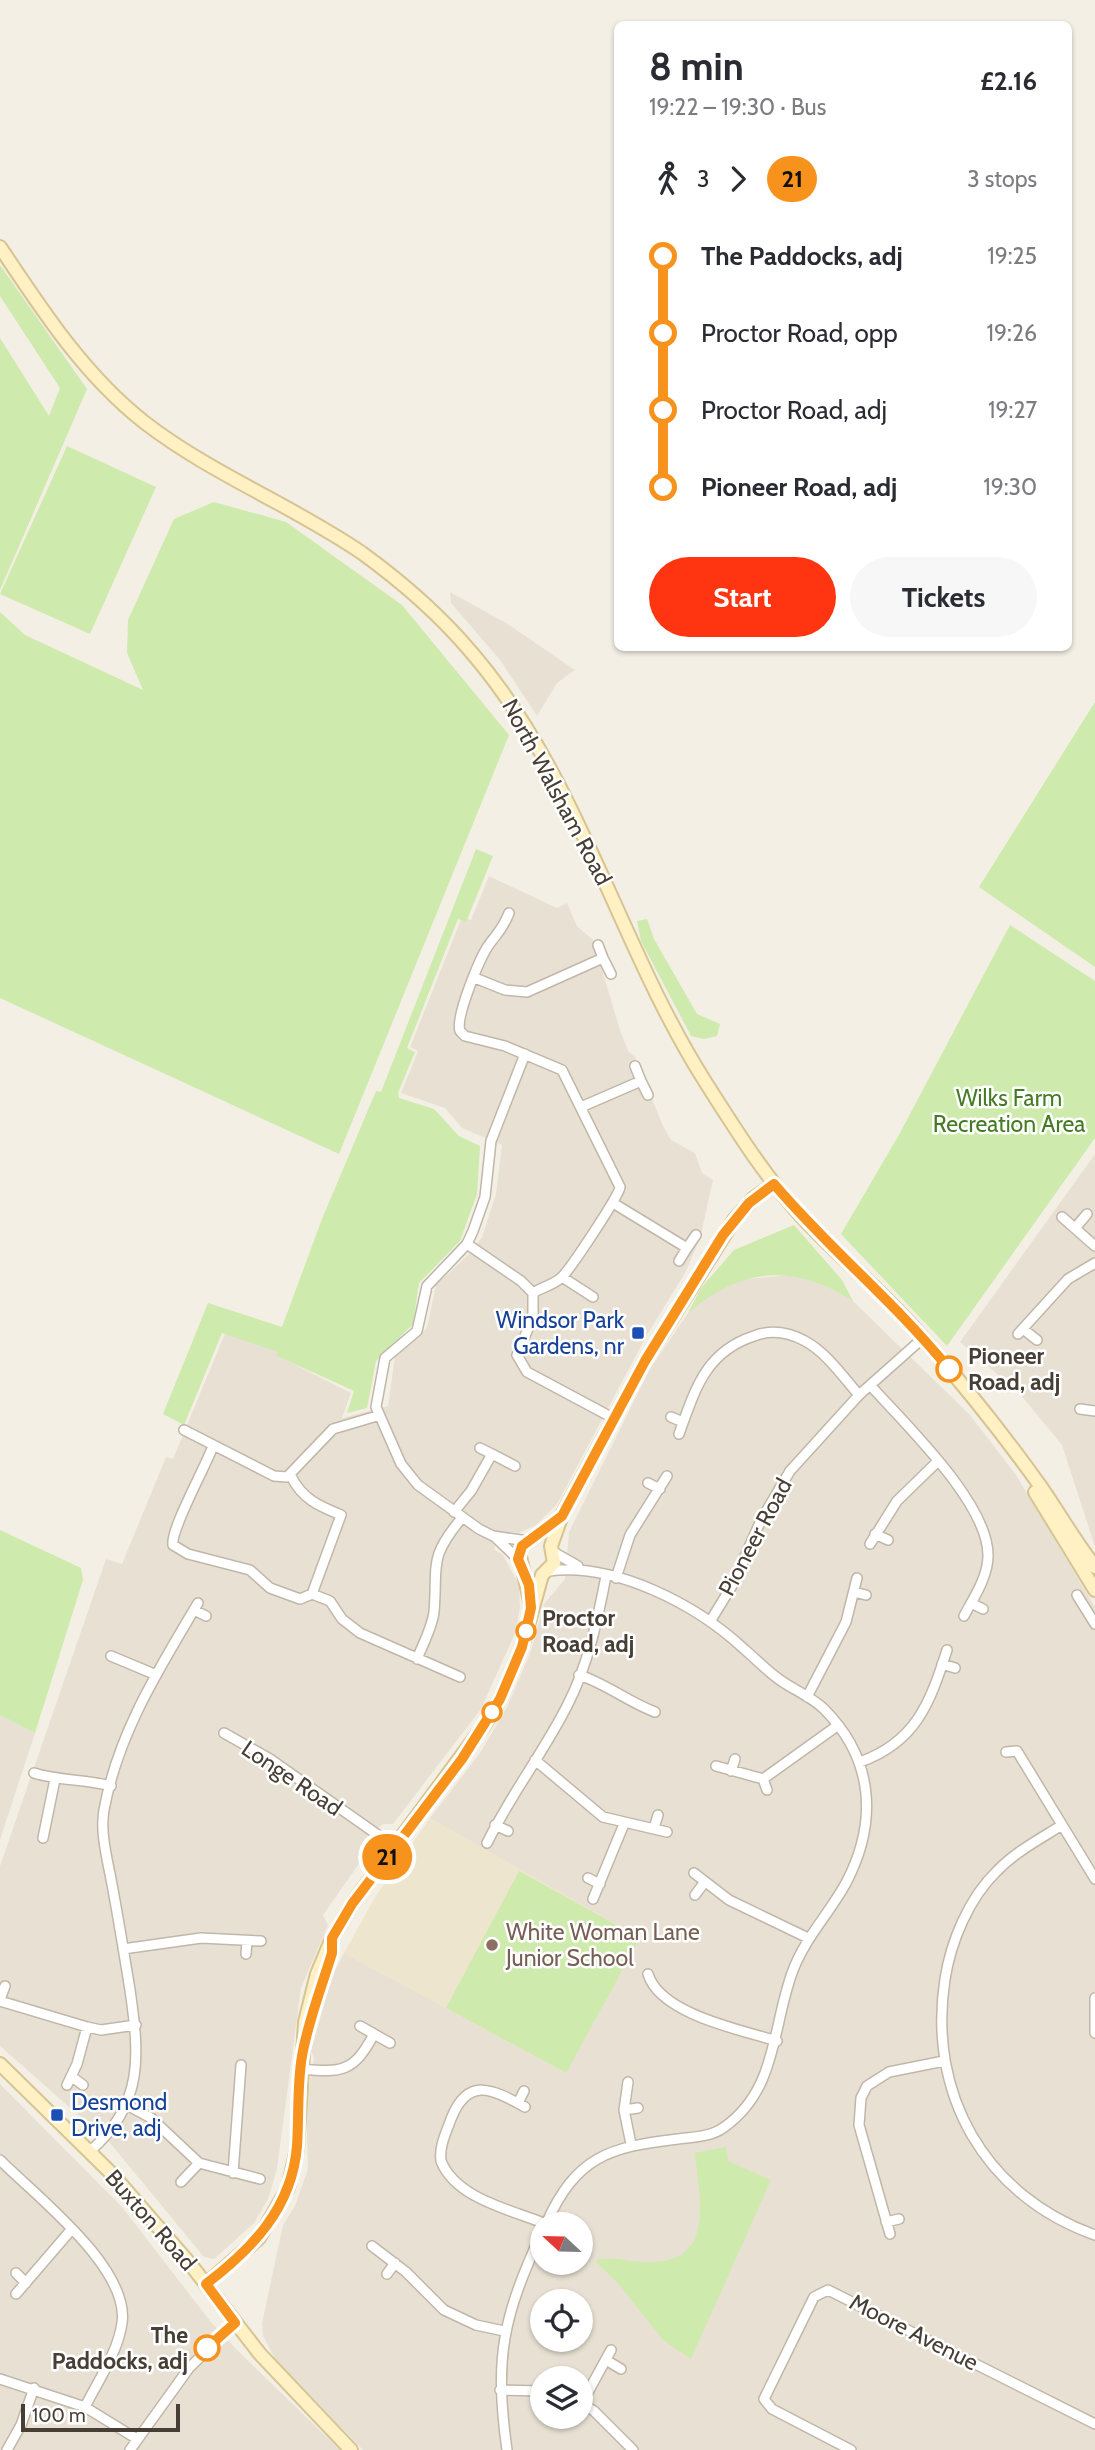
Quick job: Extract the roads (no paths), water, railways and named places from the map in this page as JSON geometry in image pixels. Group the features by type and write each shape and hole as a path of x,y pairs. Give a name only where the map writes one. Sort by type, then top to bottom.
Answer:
{"street":[{"name":"North Walsham Road","path":"0,247 70,348 110,392 141,419 216,471 361,553 422,601 473,654 503,692 547,763 688,1054 774,1184 830,1247 900,1311 923,1338 1006,1440 1095,1567"},
{"path":"509,913 508,930 488,947 459,1016 460,1031 477,1040 524,1054 562,1070 620,1187 613,1203 562,1277 533,1293"},
{"path":"598,945 611,974"},
{"path":"475,978 505,990 527,992 603,958"},
{"path":"524,1054 491,1141 485,1197 467,1244 428,1286 421,1326 385,1358 376,1407 377,1416 409,1477 457,1515 493,1536 521,1565 545,1573 567,1568 611,1577 650,1589 711,1620 780,1679 824,1708 853,1745 868,1794 865,1836 842,1891 808,1938 791,1975 777,2041 764,2080 752,2099 737,2118 721,2130 705,2136 632,2144 601,2155 575,2175 553,2212"},
{"path":"635,1066 648,1095"},
{"path":"581,1107 641,1081"},
{"path":"206,2284 259,2238 288,2188 297,2149 306,2015 326,1951 352,1904 473,1743 500,1699 522,1647 531,1608 545,1573 554,1563 553,1550 562,1516 613,1418 723,1235 749,1203 774,1184"},
{"path":"613,1203 687,1248"},
{"path":"1076,1227 1087,1214"},
{"path":"1062,1217 1095,1246"},
{"path":"679,1261 696,1235"},
{"path":"467,1244 521,1281 533,1293 533,1317 517,1355 518,1367 613,1418"},
{"path":"1037,1340 1021,1331 1068,1279 1095,1263"},
{"path":"562,1277 593,1297"},
{"path":"678,1434 696,1388 720,1353 740,1340 767,1331 783,1332 806,1342 820,1352 859,1395"},
{"name":"Pioneer Road","path":"711,1620 733,1584 761,1520 806,1449 859,1395 923,1338"},
{"path":"870,1385 937,1462 981,1523 988,1559 984,1577 964,1616"},
{"path":"1080,1409 1095,1411"},
{"path":"184,1430 274,1476 291,1476 333,1429 377,1416"},
{"path":"671,1417 683,1422"},
{"name":"North Walsham Road","path":"1006,1440 1068,1550 1095,1588"},
{"path":"213,1446 201,1479 172,1534 173,1545 188,1554 250,1570 270,1588 294,1598 312,1594 330,1601 350,1627 460,1677"},
{"path":"480,1448 515,1466"},
{"path":"417,1659 434,1613 433,1583 440,1545 492,1454"},
{"path":"870,1544 897,1501 937,1462"},
{"path":"291,1476 301,1493 314,1504 341,1515 312,1594"},
{"path":"486,1843 569,1703 611,1577 630,1535 667,1476"},
{"path":"648,1483 660,1489"},
{"path":"531,1608 521,1565 522,1546 562,1516"},
{"path":"875,1534 888,1540"},
{"path":"493,1536 544,1540 553,1550 592,1572"},
{"path":"807,1697 835,1647 857,1578"},
{"path":"854,1592 866,1595"},
{"path":"1077,1595 1095,1624"},
{"path":"971,1603 983,1609"},
{"path":"90,2151 102,2140 125,2104 136,2070 136,2025 103,1826 103,1812 131,1724 154,1674 196,1606 206,1616"},
{"path":"860,1762 889,1751 909,1729 929,1700 947,1650"},
{"path":"111,1656 154,1674"},
{"path":"942,1664 955,1668"},
{"path":"579,1675 599,1682 635,1705 656,1712"},
{"path":"716,1766 763,1779 771,1776 838,1726"},
{"name":"Longe Road","path":"224,1733 270,1759 395,1847"},
{"path":"1006,1752 1019,1748 1095,1879"},
{"path":"731,1771 735,1759"},
{"path":"535,1760 590,1808 624,1824 667,1832"},
{"path":"34,1773 55,1779 90,1781 111,1786"},
{"path":"43,1838 55,1779"},
{"path":"763,1779 766,1790"},
{"path":"654,1828 659,1815"},
{"path":"593,1899 624,1824"},
{"path":"495,1825 508,1831"},
{"path":"1062,1825 996,1871 967,1915 950,1954 942,1998 944,2062 959,2110 984,2155 1001,2176 1050,2216 1095,2235"},
{"path":"694,1873 729,1900 808,1938"},
{"path":"588,1878 600,1884"},
{"path":"695,1895 704,1882"},
{"path":"123,1949 201,1938 261,1941"},
{"path":"246,1954 247,1941"},
{"path":"648,1974 652,1986 677,2006 701,2017 777,2041"},
{"path":"652,1986 661,1976"},
{"path":"5,1986 0,2000 87,2028 101,2030 136,2025"},
{"path":"1095,1998 1095,2034"},
{"path":"360,2026 390,2043"},
{"path":"83,2085 69,2081 87,2028"},
{"path":"301,2069 341,2070 354,2065 374,2034"},
{"path":"890,2234 859,2125 861,2098 867,2086 889,2073 944,2062"},
{"name":"Buxton Road","path":"0,2064 90,2151 206,2284 260,2354 351,2450"},
{"path":"233,2173 242,2065"},
{"path":"628,2082 624,2110 632,2144"},
{"path":"524,2091 521,2105 485,2089 463,2097 443,2140 440,2161 457,2184 480,2198 530,2218"},
{"path":"125,2104 151,2118 199,2163 260,2179"},
{"path":"624,2110 638,2108"},
{"path":"0,2160 71,2230 112,2277 120,2294 123,2309 117,2341 85,2407"},
{"path":"181,2182 199,2163"},
{"path":"886,2222 899,2219"},
{"path":"16,2294 71,2230"},
{"path":"372,2246 395,2263 444,2310 476,2325 504,2331"},
{"path":"387,2274 395,2263"},
{"path":"507,2450 500,2390 504,2331 530,2263"},
{"path":"16,2273 26,2283"},
{"name":"Moore Avenue","path":"851,2450 772,2409 764,2399 808,2308 820,2291 828,2290 1095,2424"},
{"path":"130,2450 189,2368 235,2323"},
{"path":"593,2382 611,2350"},
{"path":"606,2360 621,2369"},
{"path":"0,2379 85,2407 137,2439"},
{"path":"6,2450 21,2425 34,2389"},
{"path":"500,2390 530,2390"},
{"path":"593,2410 633,2450"}],"place":[{"name":"Windsor Park Gardens, nr","path":"638,1333"},
{"name":"Pioneer Road, adj","path":"949,1369"},
{"name":"Proctor Road, adj","path":"526,1631"},
{"name":"White Woman Lane Junior School","path":"492,1945"},
{"name":"Desmond Drive, adj","path":"57,2115"},
{"name":"The Paddocks, adj","path":"207,2348"}],"park label":[{"name":"Wilks Farm Recreation Area","path":"1009,1111"}]}
